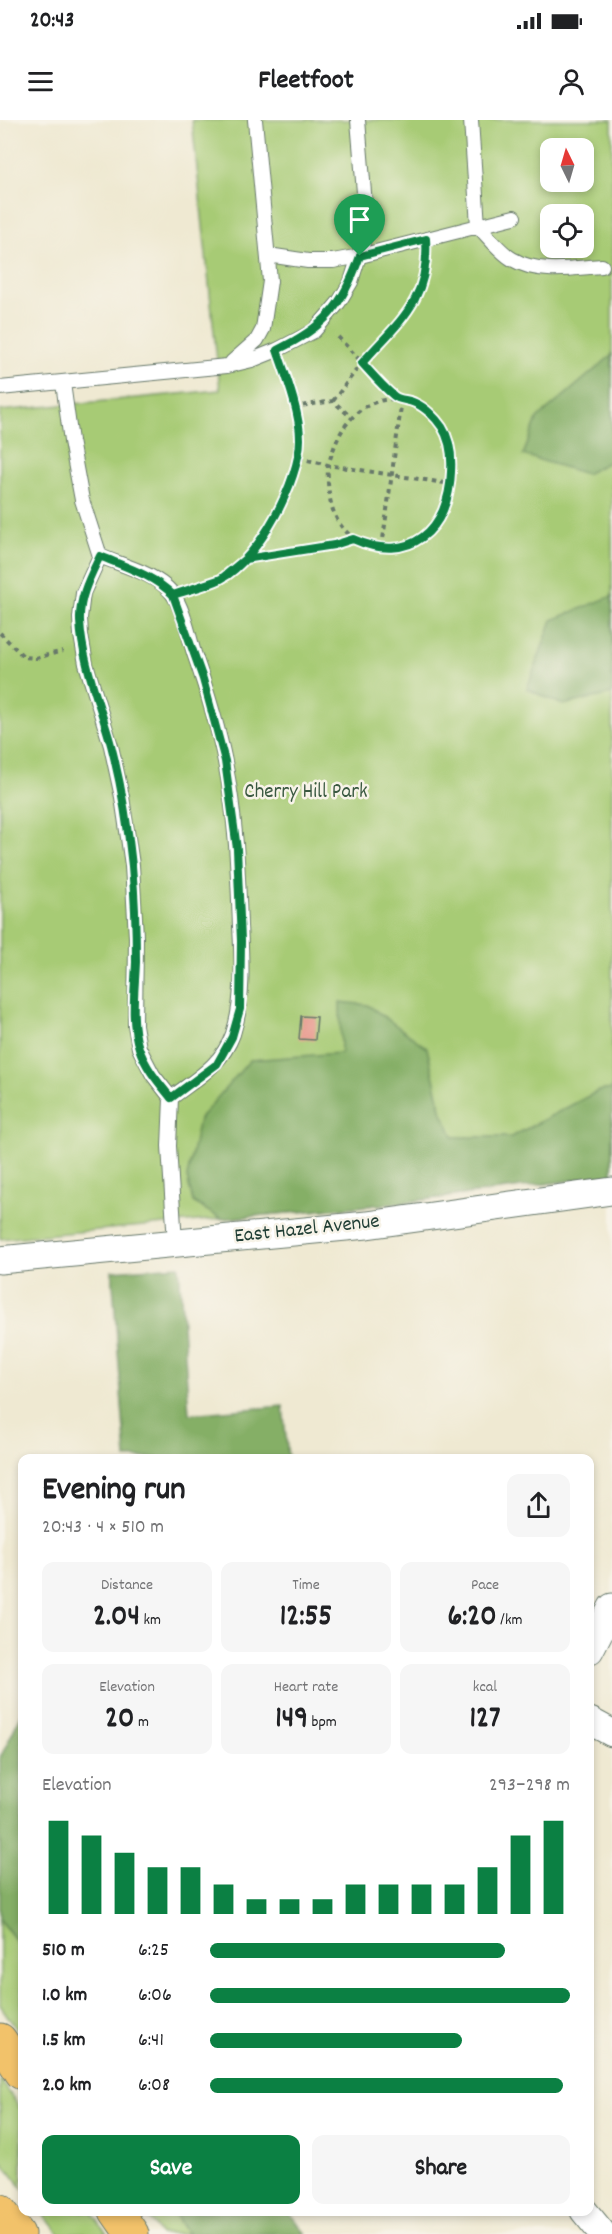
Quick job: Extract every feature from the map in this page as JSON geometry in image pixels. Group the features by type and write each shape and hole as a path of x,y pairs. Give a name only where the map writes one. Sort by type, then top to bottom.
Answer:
{"highway":[{"path":"0,2040 18,2067"},
{"path":"0,2211 18,2234"},
{"path":"119,2216 132,2234"}],"street":[{"name":"East Hazel Avenue","path":"0,1260 367,1225 612,1191"},
{"path":"594,1642 612,1607"},
{"path":"594,1722 612,1733"},
{"path":"588,2216 603,2234"}],"lane":[{"path":"227,366 257,340 263,328 270,281 255,120"},
{"path":"0,388 227,366 252,360 301,339 323,322 339,302 351,282 360,256 367,229 358,120"},
{"path":"471,120 478,226 512,259 536,268 602,266"},
{"path":"268,255 308,261 333,261 514,217"},
{"path":"63,383 82,500 100,556 83,593 80,618 86,664 111,746 122,797 132,865 136,937 135,1025 139,1048 153,1076 171,1098 169,1146 175,1243"},
{"path":"100,556 148,576 162,584 173,595 203,679 225,761 237,849 241,941 240,1009 232,1037 217,1064 171,1098"}],"path":[{"path":"294,407 333,400 362,363 414,305 425,277 426,239"},
{"path":"323,322 396,398"},
{"path":"173,595 221,579 245,559 274,517 294,474 299,458 300,437 294,407 277,350"},
{"path":"396,398 416,403 433,416 443,428 452,458 451,484 444,511 437,524 421,539 404,546 382,547 363,544 353,539 339,523 333,510 327,481 328,465 336,439 351,417 369,404 381,399 396,398"},
{"path":"382,547 402,399"},
{"path":"333,400 351,417"},
{"path":"299,458 328,465 451,484"},
{"path":"245,559 334,545 353,539"},
{"path":"0,633 18,652 30,658 83,645"}],"green space":[{"name":"Cherry Hill Park","path":"192,120 612,120 612,1175 399,1203 0,1239 0,411 220,390"},
{"path":"612,355 612,460 586,474 523,455 537,419"},
{"path":"612,596 612,694 563,705 527,689 552,620"},
{"path":"340,1002 368,1005 427,1048 442,1113 454,1137 511,1137 598,1091 612,1089 612,1175 399,1203 221,1219 193,1202 187,1177 199,1119 250,1060 341,1053"},
{"path":"179,1266 189,1414 283,1406 288,1454 126,1454 112,1271"},
{"path":"18,1721 18,1944 0,1919 0,1758"},
{"path":"0,1919 18,1944 18,2031 0,2005"},
{"path":"0,2079 18,2105 18,2183 0,2159"},
{"path":"45,2216 94,2216 107,2234 59,2234"},
{"path":"147,2216 176,2216 187,2234 160,2234"},
{"path":"176,2216 292,2216 306,2234 187,2234"}],"building":[{"path":"301,1016 317,1017 315,1040 299,1039"}],"route":[{"path":"360,256 351,282 323,322 301,339 277,350 296,412 300,437 299,458 274,517 245,559 221,579 173,595 162,584 148,576 100,556 83,593 80,618 86,664 111,746 122,797 132,865 136,937 135,1025 139,1048 153,1076 171,1098 217,1064 232,1037 240,1009 241,941 237,849 225,761 203,679 173,595 221,579 234,570 245,559 334,545 353,539 363,544 394,548 414,543 437,524 444,511 451,484 452,458 443,428 433,416 416,403 396,398 362,363 414,305 425,277 426,239 360,256"}]}
